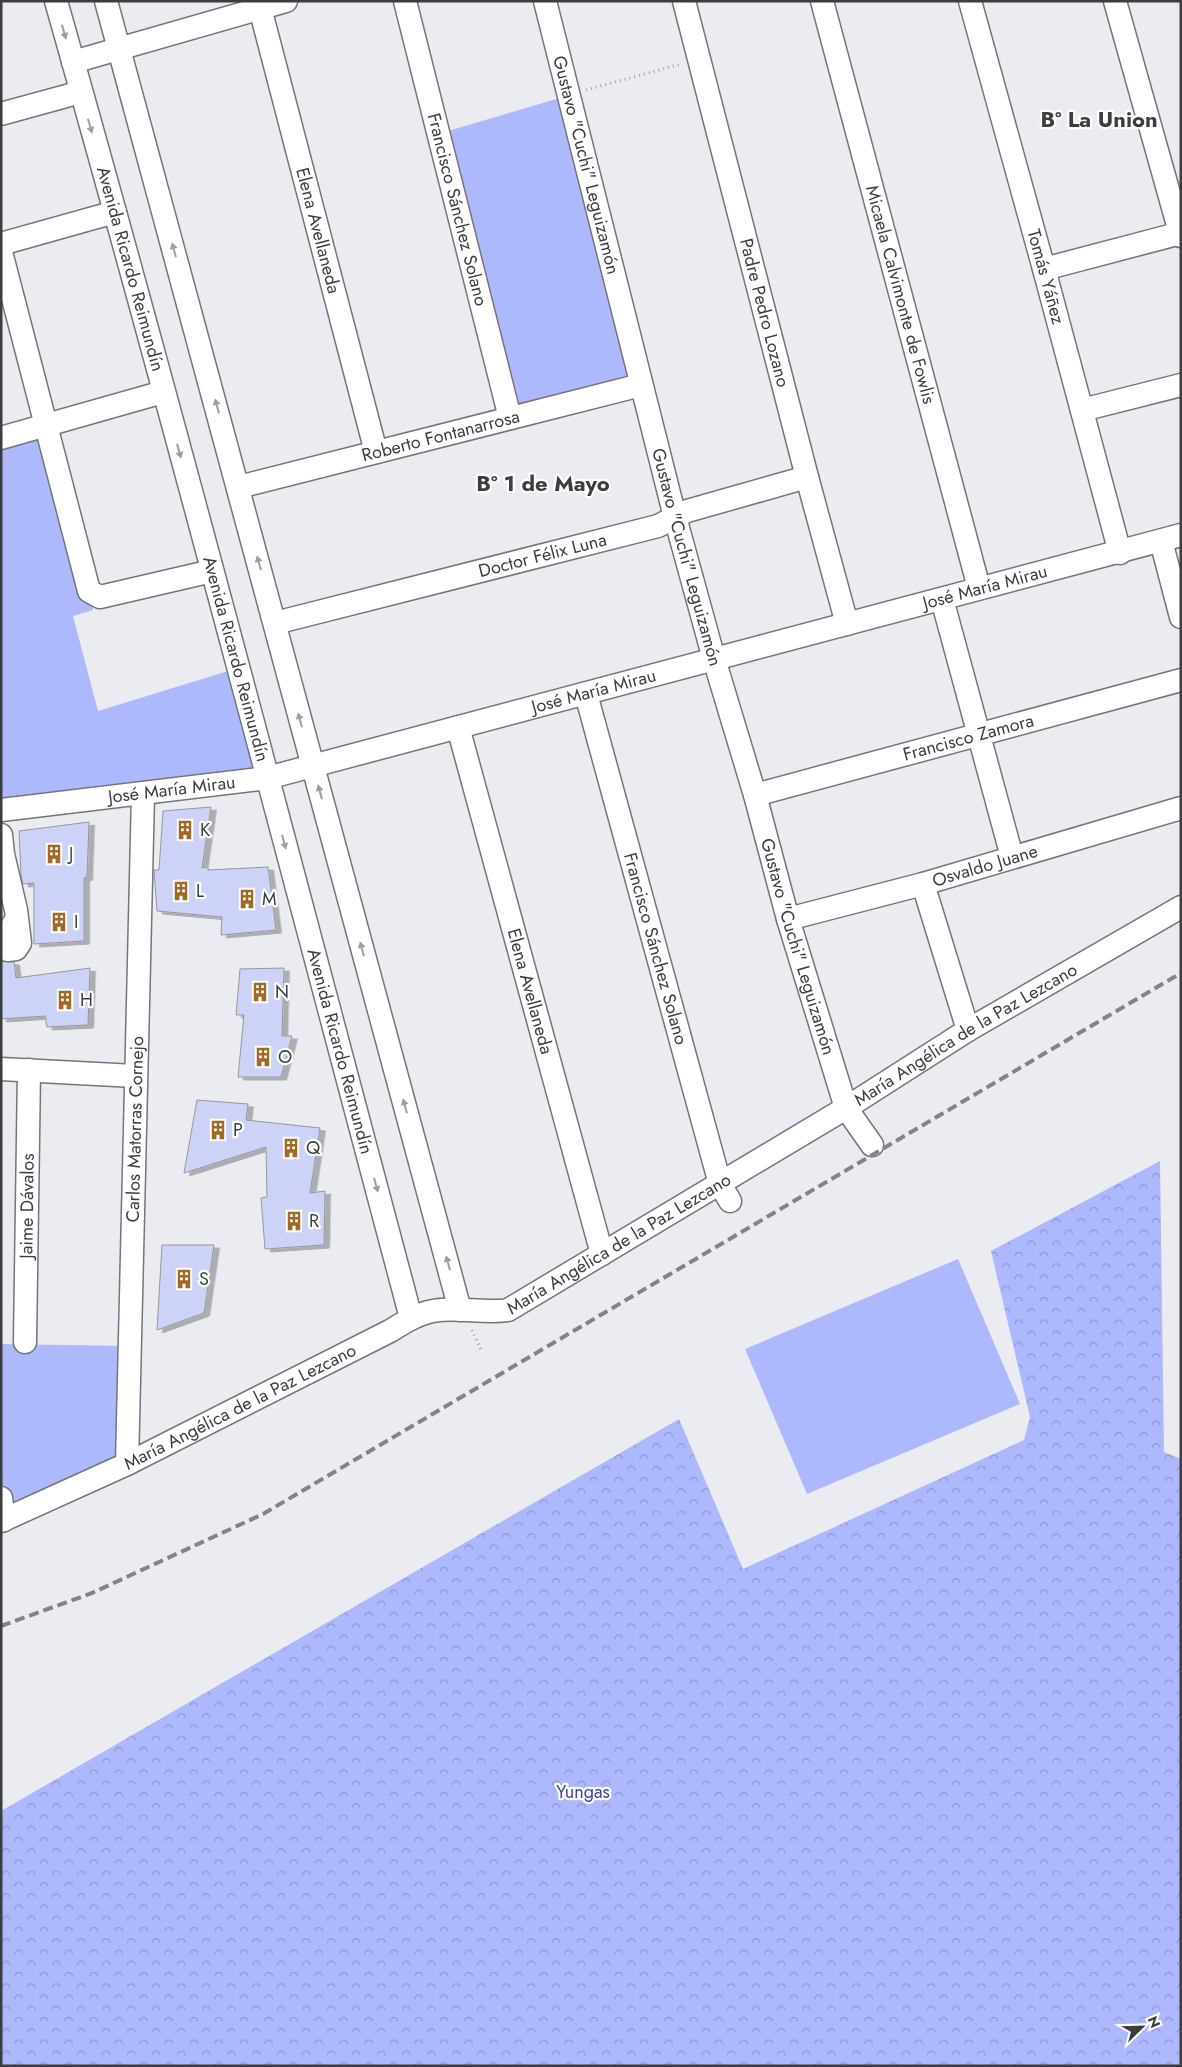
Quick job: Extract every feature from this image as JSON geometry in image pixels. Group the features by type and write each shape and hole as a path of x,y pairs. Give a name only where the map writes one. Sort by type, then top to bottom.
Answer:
{"street":[{"name":"Avenida Ricardo Reimundín","path":"56,1 212,571 411,1318"},
{"path":"106,1 239,487 460,1310"},
{"path":"73,62 286,1"},
{"name":"Francisco Sánchez Solano","path":"406,1 510,418"},
{"name":"Gustavo \"Cuchi\" Leguizamón","path":"545,1 675,517 714,659 756,795 788,919 846,1108 872,1145"},
{"name":"Padre Pedro Lozano","path":"684,1 847,624"},
{"name":"Micaela Calvimonte de Fowlis","path":"822,1 979,588"},
{"name":"Tomás Yáñez","path":"970,1 1120,553"},
{"path":"1044,269 1181,234 1115,1"},
{"name":"Elena Avellaneda","path":"260,8 376,452"},
{"path":"1,114 80,92"},
{"path":"1,244 115,212"},
{"path":"1,252 8,313 47,426 89,592 100,597 212,571"},
{"name":"Roberto Fontanarrosa","path":"239,487 641,385"},
{"path":"1082,410 1181,385"},
{"path":"1,438 163,392"},
{"name":"Doctor Félix Luna","path":"275,623 658,526 687,511 807,477"},
{"path":"1171,538 1181,617"},
{"name":"José María Mirau","path":"1,810 267,778 313,768 458,727 1171,538"},
{"path":"942,599 1012,857"},
{"name":"Francisco Zamora","path":"756,795 1181,680"},
{"name":"Francisco Sánchez Solano","path":"586,694 725,1192"},
{"name":"Elena Avellaneda","path":"458,727 602,1254"},
{"name":"Carlos Matorras Cornejo","path":"127,1464 143,794"},
{"name":"Osvaldo Juane","path":"788,919 923,884 1181,808"},
{"path":"1,835 3,854 17,918"},
{"path":"923,884 968,1030"},
{"name":"María Angélica de la Paz Lezcano","path":"2,1520 127,1464 390,1332 411,1318 431,1311 494,1312 508,1310 602,1254 725,1192 846,1108 968,1030 1181,907"},
{"path":"1,1069 135,1076"},
{"name":"Jaime Dávalos","path":"26,1342 29,1070"},
{"path":"1,1498 2,1520"}],"path":[{"path":"570,95 698,60"}],"green space":[{"path":"570,95 641,385 510,418 438,134"},
{"path":"47,426 93,610 73,616 98,711 238,668 267,778 1,809 1,438"},
{"name":"Yungas","path":"1160,1161 1164,1452 1181,1459 1181,2066 1,2066 1,1811 679,1419 743,1569 1024,1440 1030,1417 991,1251"},
{"path":"958,1259 1020,1404 807,1494 745,1349"},
{"path":"1,1344 129,1346 127,1464 4,1520 1,1498"}],"building":[{"path":"211,807 202,868 208,867 208,870 268,867 276,930 221,935 222,917 157,911 154,870 159,870 163,811"},
{"path":"89,822 87,877 84,878 84,941 34,944 34,883 23,884 19,831"},
{"path":"1,961 14,962 16,978 90,968 88,1025 47,1027 45,1016 1,1019"},
{"path":"284,968 282,1036 292,1036 281,1077 238,1077 244,1015 236,1015 240,969"},
{"path":"197,1100 248,1104 246,1120 320,1128 310,1193 325,1191 324,1245 265,1249 261,1198 267,1197 266,1147 184,1173"},
{"name":"S","path":"162,1245 214,1245 204,1313 157,1330"}],"railway":[{"path":"1,1626 92,1593 263,1514 1181,973"}],"place":[{"name":"K","path":"185,830"},
{"name":"J","path":"54,854"},
{"name":"L","path":"181,891"},
{"name":"M","path":"247,899"},
{"name":"I","path":"59,922"},
{"name":"N","path":"260,992"},
{"name":"H","path":"65,1000"},
{"name":"O","path":"263,1057"},
{"name":"P","path":"218,1130"},
{"name":"Q","path":"291,1148"},
{"name":"R","path":"294,1221"},
{"name":"S","path":"184,1279"}],"district":[{"name":"Bº La Union","path":"1099,119"},
{"name":"Bº 1 de Mayo","path":"543,483"}]}
